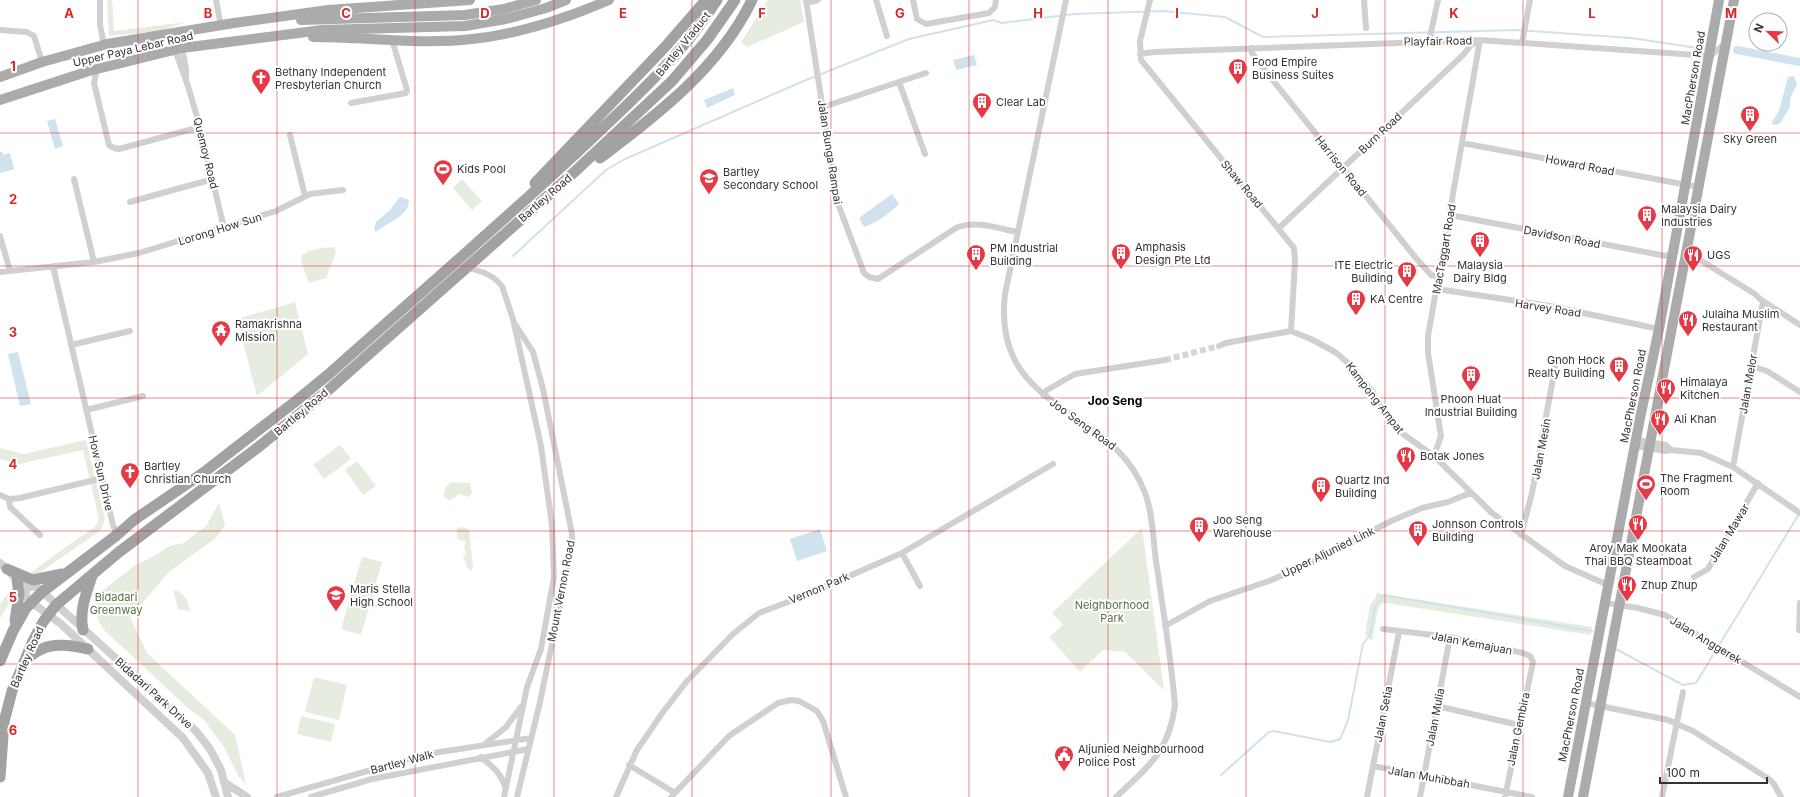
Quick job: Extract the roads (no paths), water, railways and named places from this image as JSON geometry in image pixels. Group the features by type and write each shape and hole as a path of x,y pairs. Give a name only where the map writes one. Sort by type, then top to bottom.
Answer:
{"highway":[{"path":"684,25 696,0"},
{"path":"521,203 528,191 542,175 706,0"},
{"name":"Bartley Viaduct","path":"648,86 678,53 705,19 717,0"},
{"name":"Bartley Viaduct","path":"672,81 706,40 735,0"},
{"path":"569,177 584,171 658,114 699,75 731,36 752,0"},
{"name":"Bartley Road","path":"0,777 4,722 12,691 22,663 48,615 56,605 119,552 255,450 326,393 569,177 672,81"},
{"name":"Bartley Road","path":"0,661 13,631 26,608 42,592 117,535 134,520 203,473 314,387 521,203 648,86"},
{"path":"4,566 33,580 66,573"},
{"path":"82,630 80,620 81,611 92,576"},
{"path":"13,631 17,615 19,594 17,579"},
{"path":"22,663 40,649 66,645 88,649"}],"main road":[{"name":"Upper Paya Lebar Road","path":"0,77 42,62 104,45 234,23 328,10 470,0"},
{"name":"Upper Paya Lebar Road","path":"234,23 465,15 504,9 536,0"},
{"name":"Upper Paya Lebar Road","path":"0,100 54,81 179,49 275,35 338,29 465,26 506,19 546,8 566,0"},
{"name":"Upper Paya Lebar Road","path":"275,35 392,40 471,39 551,24 609,0"},
{"name":"MacPherson Road","path":"1568,797 1608,585 1674,252 1719,0"},
{"path":"1583,797 1648,445 1687,254 1698,187 1734,0"}],"street":[{"path":"100,0 100,25 104,45"},
{"path":"216,0 221,26"},
{"path":"807,2 818,0"},
{"path":"876,0 887,36"},
{"path":"913,0 917,19 926,24 990,13 995,7 996,0"},
{"name":"Joo Seng Road","path":"1066,0 1005,294 1004,324 1006,338 1014,359 1024,376 1043,395 1105,438 1119,450 1135,472 1145,493 1152,530 1175,705 1166,743 1155,760 1116,797"},
{"path":"1364,0 1366,28"},
{"path":"1430,38 1438,0"},
{"path":"1522,43 1530,0"},
{"name":"Jalan Bunga Rampai","path":"807,2 837,201 864,273 869,277 878,279 956,228 964,225 977,224 1017,232"},
{"path":"1140,54 1140,41 1149,3"},
{"path":"0,30 27,32 34,36 42,62"},
{"name":"Playfair Road","path":"1140,54 1154,52 1430,38 1480,40 1710,56"},
{"path":"1710,56 1724,43 1727,38"},
{"path":"351,103 406,93 407,90 392,40"},
{"name":"MacTaggart Road","path":"1434,456 1441,436 1428,353 1428,336 1480,40"},
{"name":"Burn Road","path":"1279,228 1463,55 1471,44 1480,40"},
{"name":"Harrison Road","path":"1252,48 1252,53 1263,68 1425,269 1431,274 1439,277"},
{"name":"Quemoy Road","path":"179,49 186,69 186,79 200,127 224,228"},
{"path":"1463,55 1472,51 1478,52"},
{"name":"Shaw Road","path":"1140,54 1141,60 1145,66 1294,248 1295,262 1291,331"},
{"path":"97,69 94,82 109,145 114,148 119,149 200,127"},
{"path":"822,107 926,73"},
{"path":"899,82 925,154"},
{"path":"290,134 305,196"},
{"name":"Howard Road","path":"1462,143 1698,187"},
{"path":"74,179 94,262"},
{"path":"130,202 213,179"},
{"name":"Lorong How Sun","path":"0,272 94,262 139,253 276,211 305,196 315,193 344,190"},
{"name":"Davidson Road","path":"1450,215 1666,256 1674,252"},
{"path":"0,236 10,271"},
{"path":"1687,254 1755,294 1760,299 1800,325"},
{"name":"How Sun Drive","path":"52,266 103,478 113,526 117,535"},
{"name":"Mount Vernon Road","path":"466,267 485,273 494,278 502,286 513,319 541,446 552,525 554,577 541,649 527,687 504,797"},
{"name":"Harvey Road","path":"1437,289 1550,306 1659,329"},
{"name":"Jalan Melor","path":"1732,467 1751,366 1760,299"},
{"name":"Mount Vernon Road","path":"513,319 532,352 549,416 572,534 572,547 517,797"},
{"path":"70,345 130,331"},
{"path":"1219,346 1226,343 1291,331"},
{"name":"Kampong Ampat","path":"1291,331 1311,339 1335,352 1347,362 1373,392 1382,410 1403,434 1434,456 1492,513 1565,566 1608,585"},
{"path":"1043,395 1052,387 1075,374 1165,360"},
{"name":"Jalan Mesin","path":"1521,535 1532,493 1556,362"},
{"path":"1751,366 1767,372 1800,392"},
{"path":"86,410 143,396"},
{"path":"1636,443 1666,445 1671,450 1701,453 1732,467 1798,511"},
{"name":"Vernon Park","path":"616,797 629,765 663,712 687,681 733,634 759,613 801,597 902,553 1053,464"},
{"path":"0,495 9,499 20,498 103,478"},
{"name":"Jalan Mawar","path":"1694,577 1708,569 1758,483"},
{"name":"Upper Aljunied Link","path":"1165,626 1210,601 1269,581 1307,565 1410,512 1448,502 1470,493"},
{"path":"9,499 10,507 40,535"},
{"path":"902,553 920,586"},
{"path":"4,566 26,588 26,596 31,602"},
{"path":"554,577 565,578"},
{"path":"26,588 36,586 42,592"},
{"name":"Bidadari Park Drive","path":"42,592 82,630 196,731 210,750 221,770 228,797"},
{"name":"Bidadari Park Drive","path":"31,602 61,624 183,738 208,773 216,797"},
{"name":"Jalan Anggerek","path":"1605,603 1638,608 1665,615 1712,645 1800,697"},
{"path":"1799,630 1800,603"},
{"name":"Jalan Kemajuan","path":"1383,629 1399,632 1450,636 1529,654 1533,662"},
{"name":"Jalan Setia","path":"1367,797 1399,632"},
{"name":"Jalan Mulia","path":"1420,797 1450,636"},
{"name":"Jalan Gembira","path":"1506,794 1533,662"},
{"path":"1662,797 1682,692"},
{"path":"629,765 673,795 729,736 778,703 790,700 799,701 817,711 823,721 846,797"},
{"path":"483,746 506,728 524,702"},
{"path":"1586,703 1648,715 1694,731 1768,779 1774,784 1781,797"},
{"path":"1437,706 1519,725"},
{"name":"Bartley Walk","path":"277,797 427,754 531,738"},
{"name":"Bartley Walk","path":"311,797 372,779 528,749"},
{"path":"481,757 495,768 502,778 506,788"},
{"name":"Jalan Muhibbah","path":"1373,766 1506,794 1532,797"},
{"path":"208,773 213,778 218,779 221,770"},
{"path":"224,782 247,797"}],"water":[{"path":"974,55 977,65 956,70 953,60"},
{"path":"1794,76 1797,84 1790,99 1790,107 1781,122 1777,125 1771,124 1779,111 1788,77"},
{"path":"733,88 735,95 707,108 704,100"},
{"path":"55,119 63,146 55,149 47,121"},
{"path":"2,151 3,155 10,153 14,169 0,173 0,152"},
{"path":"892,194 899,204 874,223 864,227 859,218"},
{"path":"400,197 409,201 408,207 396,219 376,232 374,228 376,222 389,211"},
{"path":"18,352 31,404 20,406 8,354"},
{"path":"820,529 827,551 797,561 790,539"}],"waterway":[{"path":"513,256 606,170 625,159 806,80 909,39 993,20 1002,23 1074,14 1163,11 1225,17 1263,37 1517,30 1631,38 1705,49"},
{"path":"1737,50 1800,62"},
{"path":"1616,649 1683,685 1696,683 1799,514"},
{"path":"1221,775 1269,732 1274,731 1330,742 1340,739 1348,720 1363,644 1370,635 1375,607 1384,595 1592,631"}],"tunnel":[{"path":"1165,360 1219,346"}],"place":[{"name":"Food Empire Business Suites","path":"1238,85"},
{"name":"Bethany Independent Presbyterian Church","path":"261,95"},
{"name":"Clear Lab","path":"982,119"},
{"name":"Sky Green","path":"1750,132"},
{"name":"Kids Pool","path":"443,186"},
{"name":"Bartley Secondary School","path":"709,195"},
{"name":"Malaysia Dairy Industries","path":"1647,232"},
{"name":"Malaysia Dairy Bldg","path":"1480,258"},
{"name":"Amphasis Design Pte Ltd","path":"1121,270"},
{"name":"PM Industrial Building","path":"976,271"},
{"name":"UGS","path":"1693,272"},
{"name":"ITE Electric Building","path":"1407,288"},
{"name":"KA Centre","path":"1356,316"},
{"name":"Julaiha Muslim Restaurant","path":"1688,337"},
{"name":"Ramakrishna Mission","path":"221,347"},
{"name":"Gnoh Hock Realty Building","path":"1619,383"},
{"name":"Phoon Huat Industrial Building","path":"1471,392"},
{"name":"Himalaya Kitchen","path":"1666,405"},
{"name":"Ali Khan","path":"1660,436"},
{"name":"Botak Jones","path":"1406,473"},
{"name":"Bartley Christian Church","path":"130,489"},
{"name":"The Fragment Room","path":"1646,501"},
{"name":"Quartz Ind Building","path":"1321,503"},
{"name":"Aroy Mak Mookata Thai BBQ Steamboat","path":"1638,541"},
{"name":"Joo Seng Warehouse","path":"1199,543"},
{"name":"Johnson Controls Building","path":"1418,547"},
{"name":"Zhup Zhup","path":"1627,602"},
{"name":"Maris Stella High School","path":"336,612"},
{"name":"Aljunied Neighbourhood Police Post","path":"1064,772"}],"district":[{"name":"Joo Seng","path":"1115,401"}],"park label":[{"name":"Bidadari Greenway","path":"116,603"},
{"name":"Neighborhood Park","path":"1112,611"}]}
